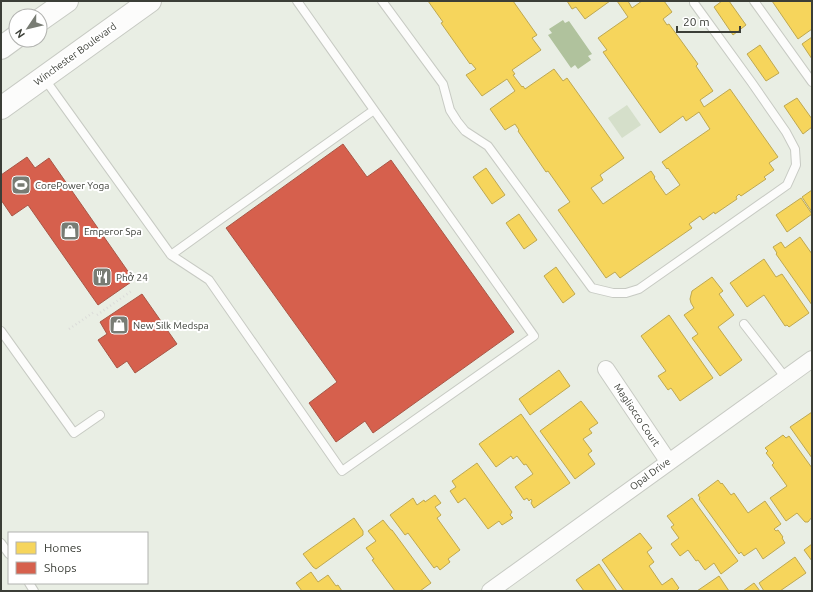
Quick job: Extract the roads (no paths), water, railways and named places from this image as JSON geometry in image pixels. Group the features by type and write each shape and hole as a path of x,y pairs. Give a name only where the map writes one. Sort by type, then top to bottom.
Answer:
{"main road":[{"path":"48,14 67,1"},
{"name":"Winchester Boulevard","path":"1,108 150,1"}],"street":[{"name":"Opal Drive","path":"490,591 668,461 812,359"},
{"name":"Magliocco Court","path":"606,369 668,461"}],"lane":[{"path":"44,77 171,256 209,280 342,471 534,336 297,1"},
{"path":"382,1 443,84 450,110 457,122 465,131 488,146 592,288 613,293 626,293 638,289 787,185 796,165 795,149 786,132 694,1"},
{"path":"754,1 812,82"},
{"path":"171,256 374,110"},
{"path":"744,324 785,378"},
{"path":"1,331 74,433 100,415"},
{"path":"1,543 8,553"}],"place":[{"name":"CorePower Yoga","path":"21,185"},
{"name":"Emperor Spa","path":"70,231"},
{"name":"Phở 24","path":"102,277"},
{"name":"New Silk Medspa","path":"119,325"}]}
